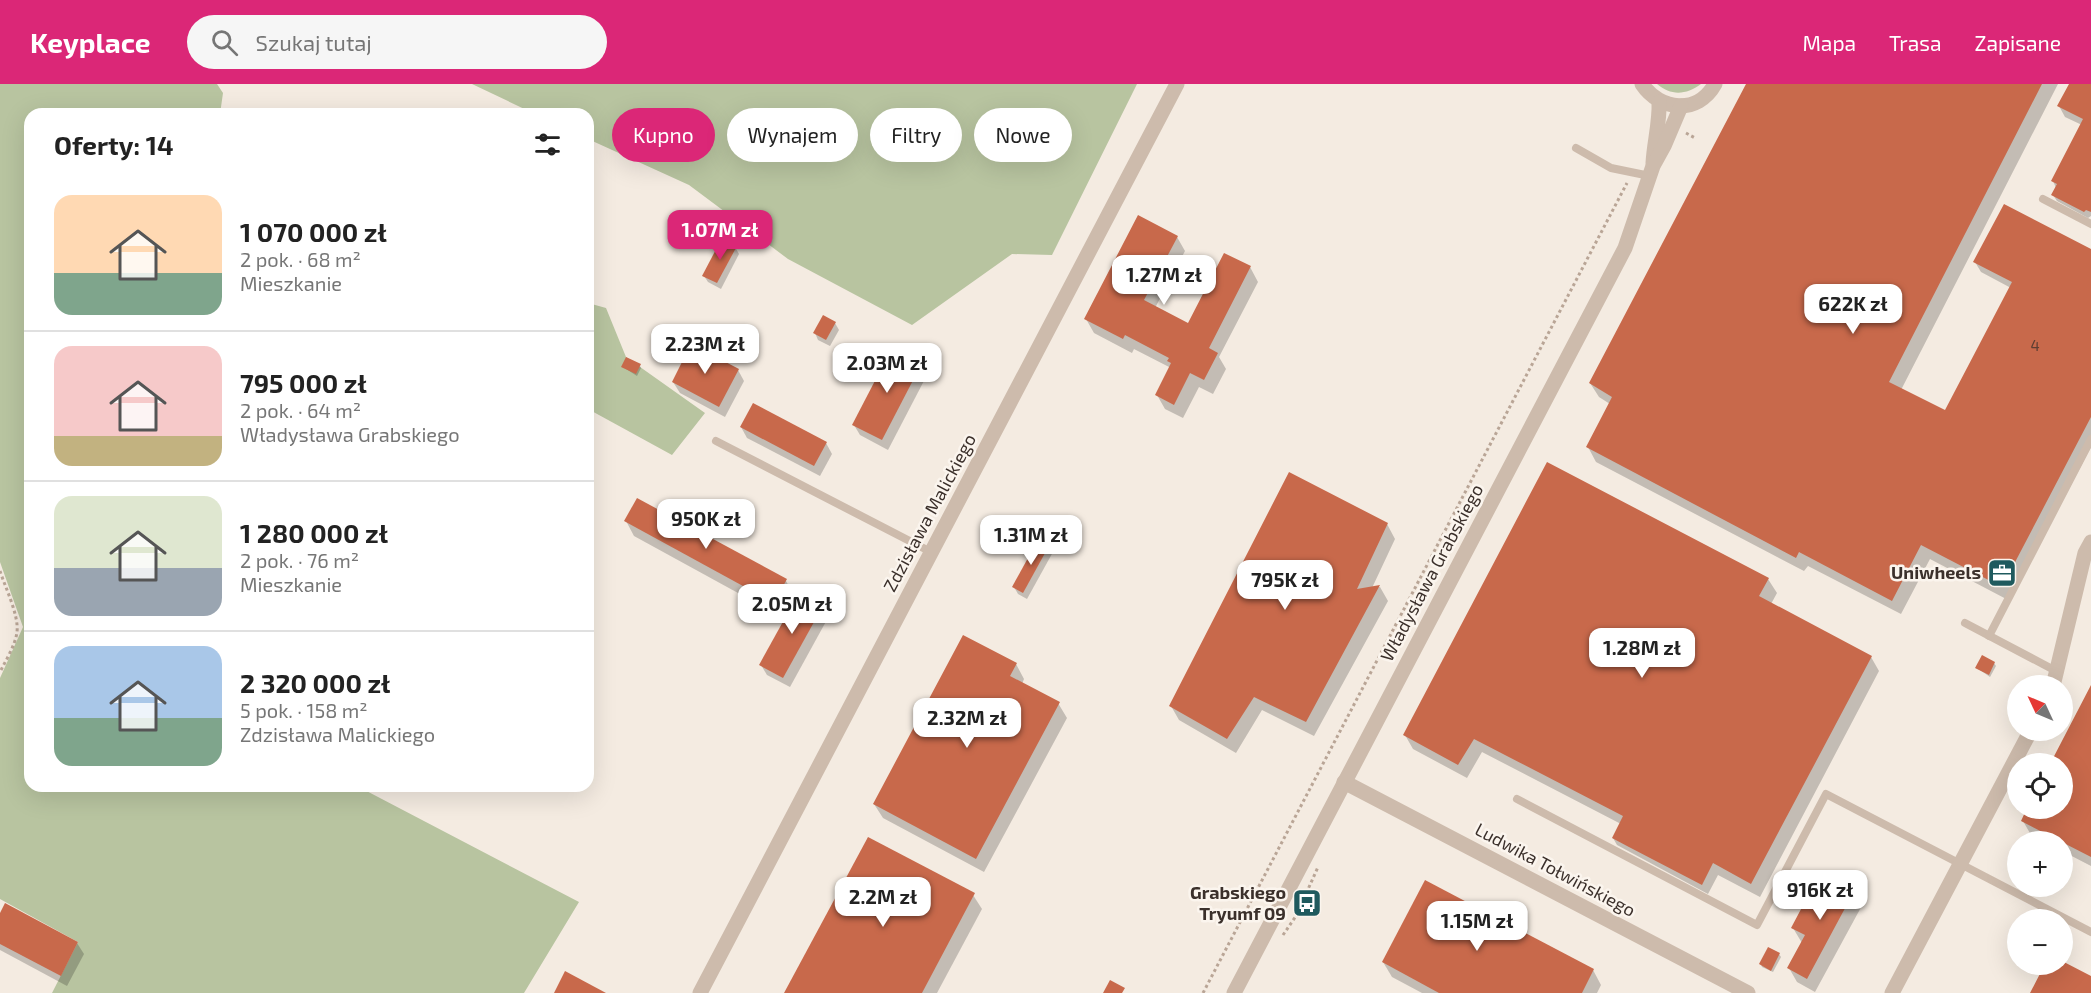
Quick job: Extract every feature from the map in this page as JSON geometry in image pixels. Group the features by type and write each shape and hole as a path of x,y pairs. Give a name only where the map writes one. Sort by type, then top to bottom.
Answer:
{"street":[{"name":"Zdzisława Malickiego","path":"700,993 1177,84"},
{"path":"1642,84 1648,93 1659,102 1682,106 1705,97 1715,84"},
{"name":"Władysława Grabskiego","path":"1651,171 1660,112 1659,102"},
{"name":"Władysława Grabskiego","path":"1234,993 1625,248 1651,171 1682,106"},
{"path":"2056,675 2085,553 2091,542"},
{"path":"1892,993 2025,741"},
{"name":"Ludwika Tołwińskiego","path":"1344,782 1748,993"}],"lane":[{"path":"1576,148 1611,168 1632,172 1651,171"},
{"path":"2043,199 2091,224"},
{"path":"1989,636 2091,439"},
{"path":"716,441 931,552"},
{"path":"1965,623 2050,675"},
{"path":"1517,799 1757,925 1826,794 2091,932"}],"path":[{"path":"1203,993 1632,172"},
{"path":"0,571 16,619 17,630 13,645 0,672"}],"green space":[{"path":"0,84 217,84 223,93 221,108 24,108 24,792 368,792 579,902 524,993 52,993 78,942 0,899 0,678 23,627 0,562"},
{"path":"472,84 1137,84 1052,255 1012,254 912,325 788,259 689,185 638,162 715,162 715,108 612,108 612,150 594,142 594,108 522,108"},
{"path":"1657,84 1701,84 1679,93 1668,91"},
{"path":"594,305 606,308 626,357 705,413 672,455 594,412"}],"building":[{"path":"1746,84 2042,84 1889,382 1945,410 2012,282 1973,262 2004,204 2091,249 2091,417 2002,587 1921,545 1892,601 1799,552 1796,558 1586,447 1612,397 1589,383"},
{"path":"2069,84 2091,84 2091,212 2086,210 2084,212 2051,195 2057,184 2051,181 2083,119 2057,106"},
{"path":"1138,215 1178,236 1144,300 1188,323 1224,253 1251,266 1209,348 1218,353 1204,380 1190,373 1174,405 1155,395 1171,363 1167,361 1169,358 1125,335 1123,339 1084,319"},
{"path":"722,238 737,246 717,283 702,276"},
{"path":"823,315 836,322 826,340 813,333"},
{"path":"691,344 739,369 719,407 672,382"},
{"path":"892,348 922,363 882,440 852,425"},
{"path":"626,357 641,364 636,374 621,367"},
{"path":"753,403 827,442 814,466 740,427"},
{"path":"1547,462 1769,578 1759,596 1872,656 1751,884 1713,863 1702,885 1627,846 1612,838 1623,816 1474,739 1458,765 1403,735"},
{"path":"1289,472 1388,523 1357,589 1380,585 1306,722 1254,697 1227,739 1169,706"},
{"path":"637,498 787,579 774,603 624,521"},
{"path":"1039,538 1050,544 1023,593 1012,587"},
{"path":"800,591 824,604 783,678 759,665"},
{"path":"963,635 1017,663 1010,676 1060,702 976,859 873,804"},
{"path":"1982,655 1995,662 1989,675 1975,668"},
{"path":"2091,685 2091,857 2073,848 2073,831 2040,831 2021,821 2022,819 2073,819 2073,753 2056,753 2062,741 2073,741 2073,720"},
{"path":"868,837 975,893 922,993 784,993"},
{"path":"1838,873 1858,884 1807,979 1787,968 1805,935 1791,928 1817,879 1830,886"},
{"path":"1425,880 1594,969 1582,993 1439,993 1382,962"},
{"path":"5,903 78,942 61,976 0,944 0,913"},
{"path":"1768,947 1780,953 1771,971 1759,964"},
{"path":"2073,967 2091,976 2091,993 2030,993 2039,975 2073,975"},
{"path":"565,971 606,993 554,993"},
{"path":"1110,980 1125,988 1122,993 1103,993"}],"place":[{"name":"Uniwheels","path":"2002,573"},
{"name":"Grabskiego Tryumf 09","path":"1307,903"}]}
